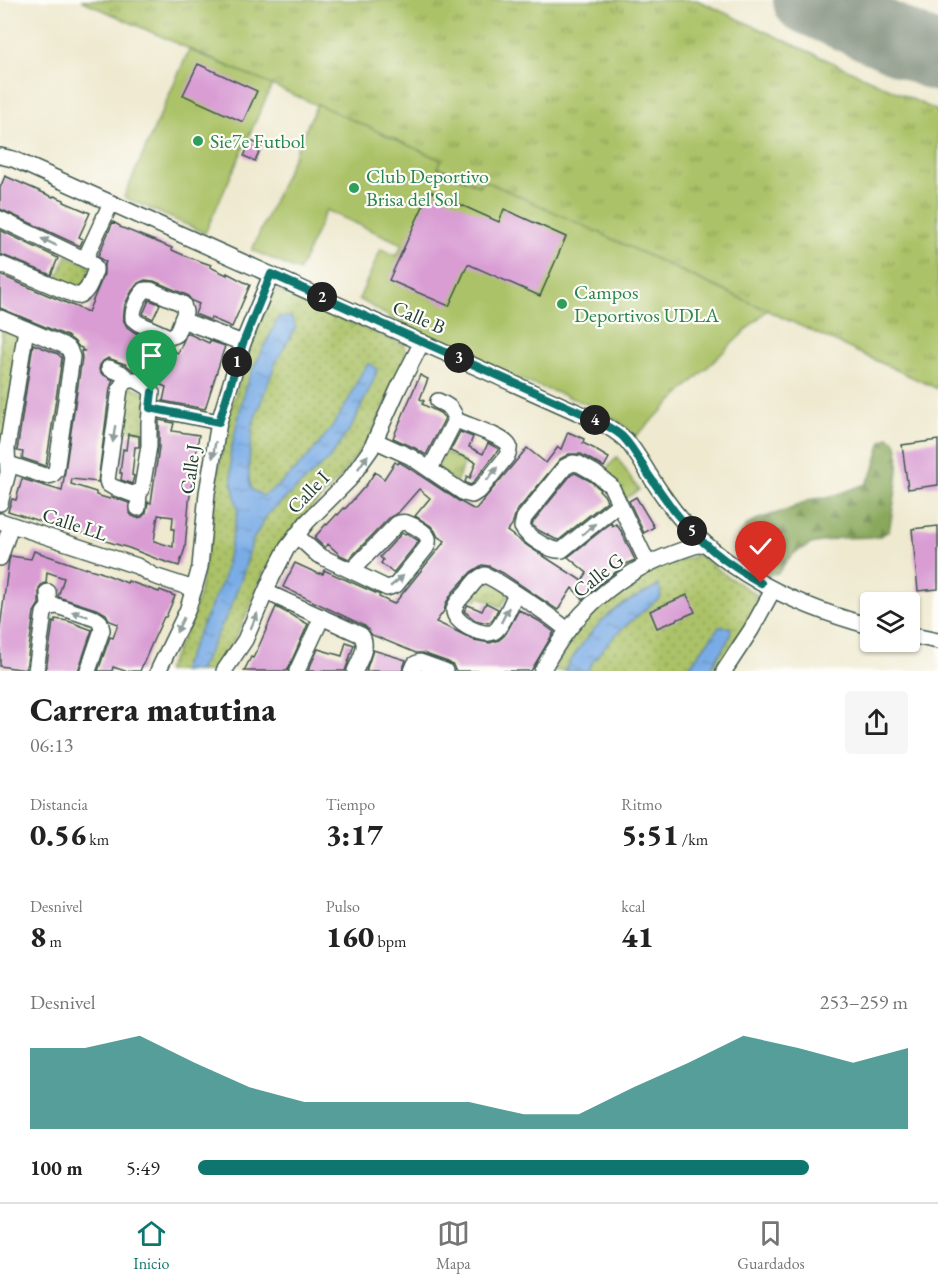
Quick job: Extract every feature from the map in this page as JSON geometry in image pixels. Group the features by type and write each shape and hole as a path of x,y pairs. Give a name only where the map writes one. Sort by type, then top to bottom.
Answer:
{"street":[{"name":"Calle B","path":"0,156 13,159 586,415 620,435 634,450 675,512 704,543 736,569 774,590 818,609 860,623"},
{"path":"85,259 111,203"},
{"path":"0,219 85,259 94,265 95,271 87,291 77,296 0,264"},
{"name":"Calle J","path":"158,671 187,611 196,584 219,422 243,343 271,274"},
{"path":"0,320 66,347 71,352 72,361 56,471 52,475 45,476 9,464"},
{"path":"182,320 243,343"},
{"path":"0,503 9,464 4,444 26,329"},
{"name":"Calle I","path":"224,671 245,640 279,561 296,535 349,480 376,441 399,387 422,342"},
{"path":"109,368 121,373 129,380"},
{"path":"138,508 139,492 142,488 148,454 152,394 150,389 135,380 129,380 120,389 107,480 108,484 113,487 132,494 139,492"},
{"path":"430,469 456,421 451,408 438,401"},
{"path":"150,408 219,422"},
{"path":"376,441 411,457 464,493 472,495 480,490 508,453 509,446 505,441 456,421"},
{"path":"619,504 558,551 526,533 522,527 524,518 565,467 573,463 582,465 608,483 614,491 648,564"},
{"path":"296,535 318,555 384,587 398,583 426,548 428,538 410,524 403,522 397,524 351,570"},
{"path":"0,558 5,523"},
{"name":"Calle LL","path":"5,523 137,566 156,567 196,584"},
{"name":"Calle G","path":"542,671 567,630 580,615 611,588 648,564 704,543"},
{"path":"724,671 774,590"},
{"path":"266,592 363,637 365,645 355,671"},
{"path":"516,594 539,607 567,630"},
{"path":"36,671 49,599 57,606 100,622 102,630 88,671"},
{"path":"297,671 322,617"},
{"path":"920,638 938,641"},
{"path":"412,671 420,662 445,671"}],"green space":[{"path":"81,0 697,0 938,111 938,389 483,180 480,186 438,167 440,160"},
{"name":"Sie7e Futbol","path":"189,50 272,85 205,233 124,197"},
{"name":"Campos Deportivos UDLA","path":"317,104 441,160 438,168 479,186 483,180 767,310 636,436 622,424 593,407 466,357 427,338 359,299 381,249 397,256 402,244 326,210 299,271 252,250"},
{"path":"67,255 91,266 82,291 55,283"},
{"path":"278,290 405,345 404,361 370,437 340,478 293,527 277,550 261,578 236,637 214,671 166,671 189,625 199,596 227,421 255,335 271,295"},
{"path":"3,327 22,337 6,440 0,436 0,345"},
{"path":"126,387 148,393 143,432 119,428"},
{"path":"889,437 896,443 898,459 889,531 878,537 839,538 811,544 796,552 778,573 764,576 744,559 738,540 746,526 758,519 788,510 812,499 827,498 866,484 873,472 882,441"},
{"path":"444,452 465,462 456,482 437,467"},
{"path":"617,457 639,490 623,500 602,474"},
{"path":"699,555 757,595 747,623 714,671 553,671 583,625 612,596 634,580 658,568"},
{"path":"485,579 510,592 501,607 479,596 477,600 467,596"}],"water":[{"path":"279,317 291,317 296,327 276,362 253,423 249,460 249,479 252,490 264,496 301,464 332,427 369,363 377,369 375,377 352,426 329,459 267,515 252,542 230,609 199,671 181,671 223,580 238,511 232,483 230,455 245,388"},
{"path":"659,585 661,597 602,649 587,671 564,671 600,622 626,602"},
{"path":"719,627 731,627 730,637 712,666 707,671 686,671"}],"building":[{"path":"198,64 257,91 243,122 183,95"},
{"path":"251,141 262,146 255,161 244,156"},
{"path":"5,176 90,213 79,237 83,239 80,246 0,209 0,188"},
{"path":"430,191 499,222 504,209 566,237 540,296 468,264 449,306 389,280"},
{"path":"113,222 172,248 172,250 211,265 210,267 250,285 232,327 195,314 199,304 187,295 154,281 145,280 138,283 125,304 123,319 127,327 178,353 187,333 209,343 210,341 225,346 205,409 163,401 166,387 125,364 108,358 100,365 99,370 102,374 113,380 110,388 98,482 72,479 71,484 96,492 96,495 129,503 129,512 132,516 142,517 146,513 148,502 151,503 159,447 159,420 174,423 172,431 199,435 185,548 179,566 89,535 8,511 12,499 16,500 22,479 62,491 82,358 81,351 85,351 67,336 0,308 0,275 88,312 104,274 106,262 98,256","holes":["158,515 173,517 173,547 154,541"]},
{"path":"0,230 58,258 51,275 0,254"},
{"path":"149,300 160,304 153,319 143,314"},
{"path":"33,344 58,354 62,358 46,466 22,458 23,452 17,451"},
{"path":"420,375 428,379 420,399 424,401 422,404 445,418 426,455 393,438"},
{"path":"460,432 473,437 469,447 483,454 488,443 499,449 470,485 465,482 467,476 470,478 476,462 450,451"},
{"path":"568,432 584,439 583,443 609,458 604,467 581,454 569,454 560,459 516,512 512,525 507,531 582,581 587,573 568,557 611,523 613,526 616,524 621,531 635,560 601,583 583,599 572,588 558,610 503,573 482,565 471,572 452,593 436,622 474,640 490,643 505,635 519,610 554,632 531,671 457,671 448,662 423,653 416,653 372,635 365,626 283,587 295,563 319,574 323,574 324,570 380,595 379,597 394,604 445,541 438,537 431,526 415,516 430,498 419,489 398,513 390,517 349,559 340,555 328,544 325,548 314,538 326,524 345,509 375,472 384,479 395,462 398,464 399,462 475,510 527,448 546,463 558,447 561,449"},
{"path":"128,434 139,436 139,447 135,447 132,484 121,480 122,473 120,473 123,449 126,450"},
{"path":"938,440 938,485 908,489 902,445"},
{"path":"575,473 600,489 607,501 559,540 555,539 532,525 571,475"},
{"path":"636,497 654,527 644,533 629,501"},
{"path":"938,526 938,589 918,591 912,529"},
{"path":"402,533 419,541 393,573 381,563 383,560 380,557"},
{"path":"34,551 127,583 128,581 175,596 140,671 125,671 113,667 112,671 98,671 110,637 113,638 118,624 110,621 106,614 99,610 58,597 64,578 47,572 46,583 39,588 39,604 34,612 26,670 0,666 0,628 9,560 11,556 31,559"},
{"path":"687,595 695,612 657,628 650,611"},
{"path":"486,603 498,609 488,623 475,620 464,611 468,605 482,611"},
{"path":"276,607 308,624 287,671 244,671 259,646"},
{"path":"55,619 92,630 78,671 46,671"},
{"path":"346,642 354,645 345,671 308,671 318,649 342,656"},
{"path":"373,650 406,660 402,671 366,671"}],"runway":[{"path":"807,0 938,58"}],"place":[{"name":"Sie7e Futbol","path":"198,141"},
{"name":"Club Deportivo Brisa del Sol","path":"354,188"},
{"name":"Campos Deportivos UDLA","path":"562,304"}],"route":[{"path":"152,392 150,408 219,422 243,343 271,274 586,415 610,428 634,450 665,499 695,534 736,569 761,583"}]}
